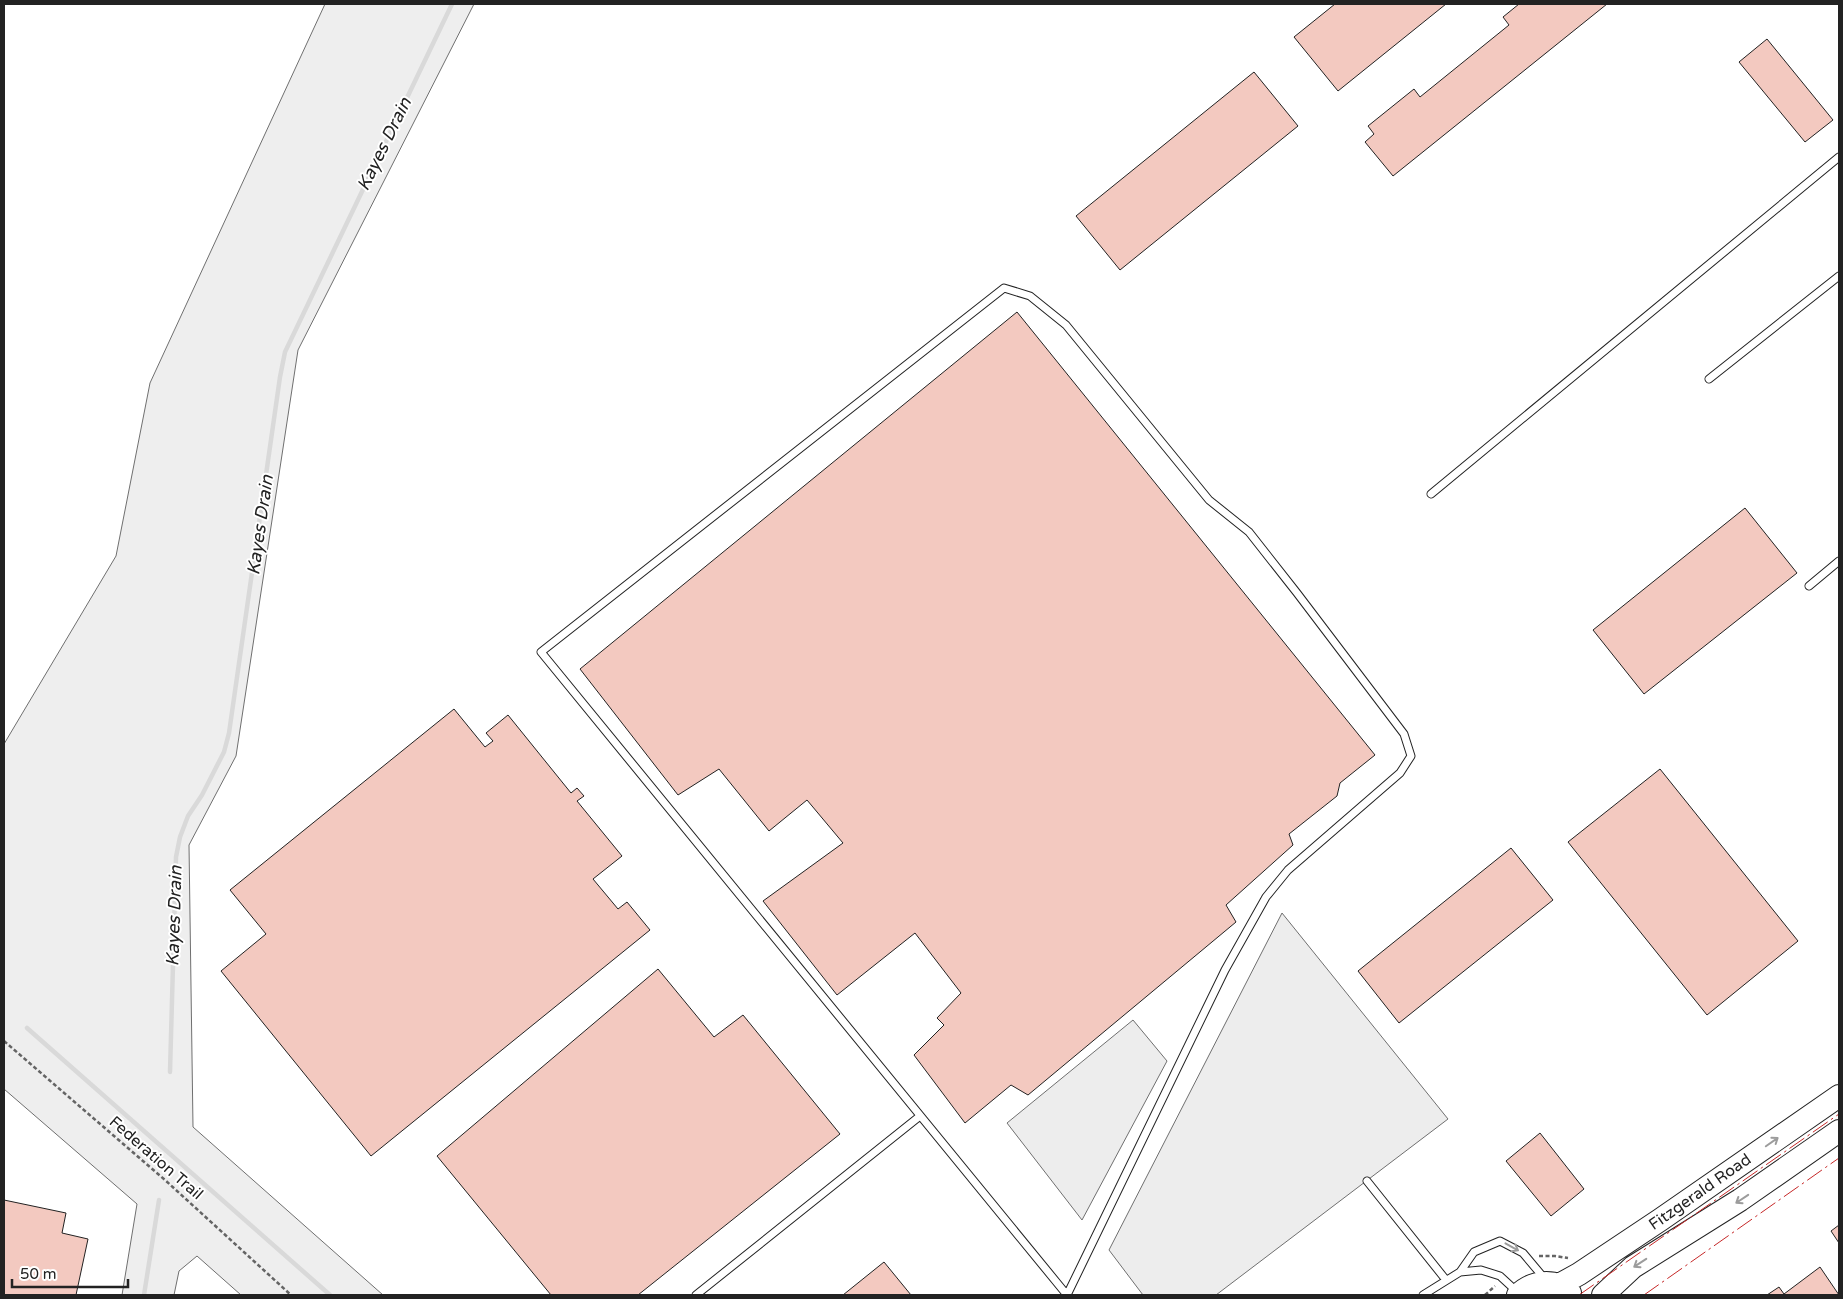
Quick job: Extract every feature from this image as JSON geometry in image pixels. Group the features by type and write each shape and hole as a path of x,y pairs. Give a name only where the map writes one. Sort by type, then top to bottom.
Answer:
{"main road":[{"name":"Fitzgerald Road","path":"1518,1295 1527,1287 1537,1283 1560,1288 1839,1096"},
{"name":"Fitzgerald Road","path":"1603,1295 1633,1267 1740,1200 1839,1131"}],"lane":[{"path":"1431,494 1839,157"},
{"path":"1709,379 1839,276"},
{"path":"1004,288 1030,296 1066,325 1209,500 1249,532 1404,734 1412,756 1400,773 1288,870 1266,897 1225,970 1067,1295 541,652 1004,288"},
{"path":"1809,586 1839,561"},
{"path":"696,1295 920,1116"},
{"path":"1367,1181 1446,1280"},
{"path":"1460,1272 1474,1252 1500,1241 1523,1253 1560,1288"},
{"path":"1423,1295 1460,1272 1481,1270 1500,1276 1513,1288 1513,1295"}],"path":[{"name":"Federation Trail","path":"4,1041 165,1180 291,1295"}],"shaded area":[{"path":"325,4 474,4 298,350 236,756 189,845 193,1127 383,1295 241,1295 197,1256 179,1271 174,1295 122,1295 137,1204 4,1089 4,744 116,556 150,383"},
{"path":"1282,913 1448,1119 1216,1295 1143,1295 1109,1250"},
{"path":"1133,1020 1167,1061 1082,1220 1007,1123"}],"building":[{"path":"1335,4 1446,4 1338,91 1294,37"},
{"path":"1519,4 1607,4 1393,176 1365,142 1374,134 1368,126 1414,89 1420,97 1509,25 1503,17"},
{"path":"1767,39 1833,120 1805,142 1739,62"},
{"path":"1254,72 1298,126 1120,270 1076,216"},
{"path":"1017,312 1375,755 1340,783 1337,796 1289,834 1293,845 1226,905 1236,922 1028,1095 1011,1085 965,1123 914,1055 944,1025 937,1018 961,993 915,933 837,995 763,901 843,843 807,800 769,831 719,769 678,795 580,669"},
{"path":"1745,508 1797,573 1644,694 1593,630"},
{"path":"454,709 485,747 493,741 486,733 508,715 571,793 577,788 584,796 577,801 622,856 593,879 618,909 627,902 650,930 371,1156 221,971 266,934 230,890"},
{"path":"1660,769 1798,941 1707,1015 1568,842"},
{"path":"1511,848 1553,900 1399,1023 1358,971"},
{"path":"658,969 714,1037 743,1015 840,1134 638,1295 551,1295 437,1156"},
{"path":"1540,1133 1584,1189 1551,1216 1506,1161"},
{"path":"4,1200 66,1213 62,1233 88,1239 76,1295 4,1295"},
{"path":"1839,1225 1839,1243 1831,1231"},
{"path":"884,1262 911,1295 843,1295"},
{"path":"1820,1267 1839,1295 1767,1295 1779,1287 1784,1294"}],"waterway":[{"name":"Kayes Drain","path":"170,1072 176,857 180,837 188,816 202,795 224,752 229,733 285,352 452,4"},
{"path":"27,1028 330,1295"},
{"name":"Kayes Drain","path":"144,1295 159,1200"}],"power":[{"path":"1579,1295 1839,1114"},
{"path":"1644,1295 1839,1158"}]}
